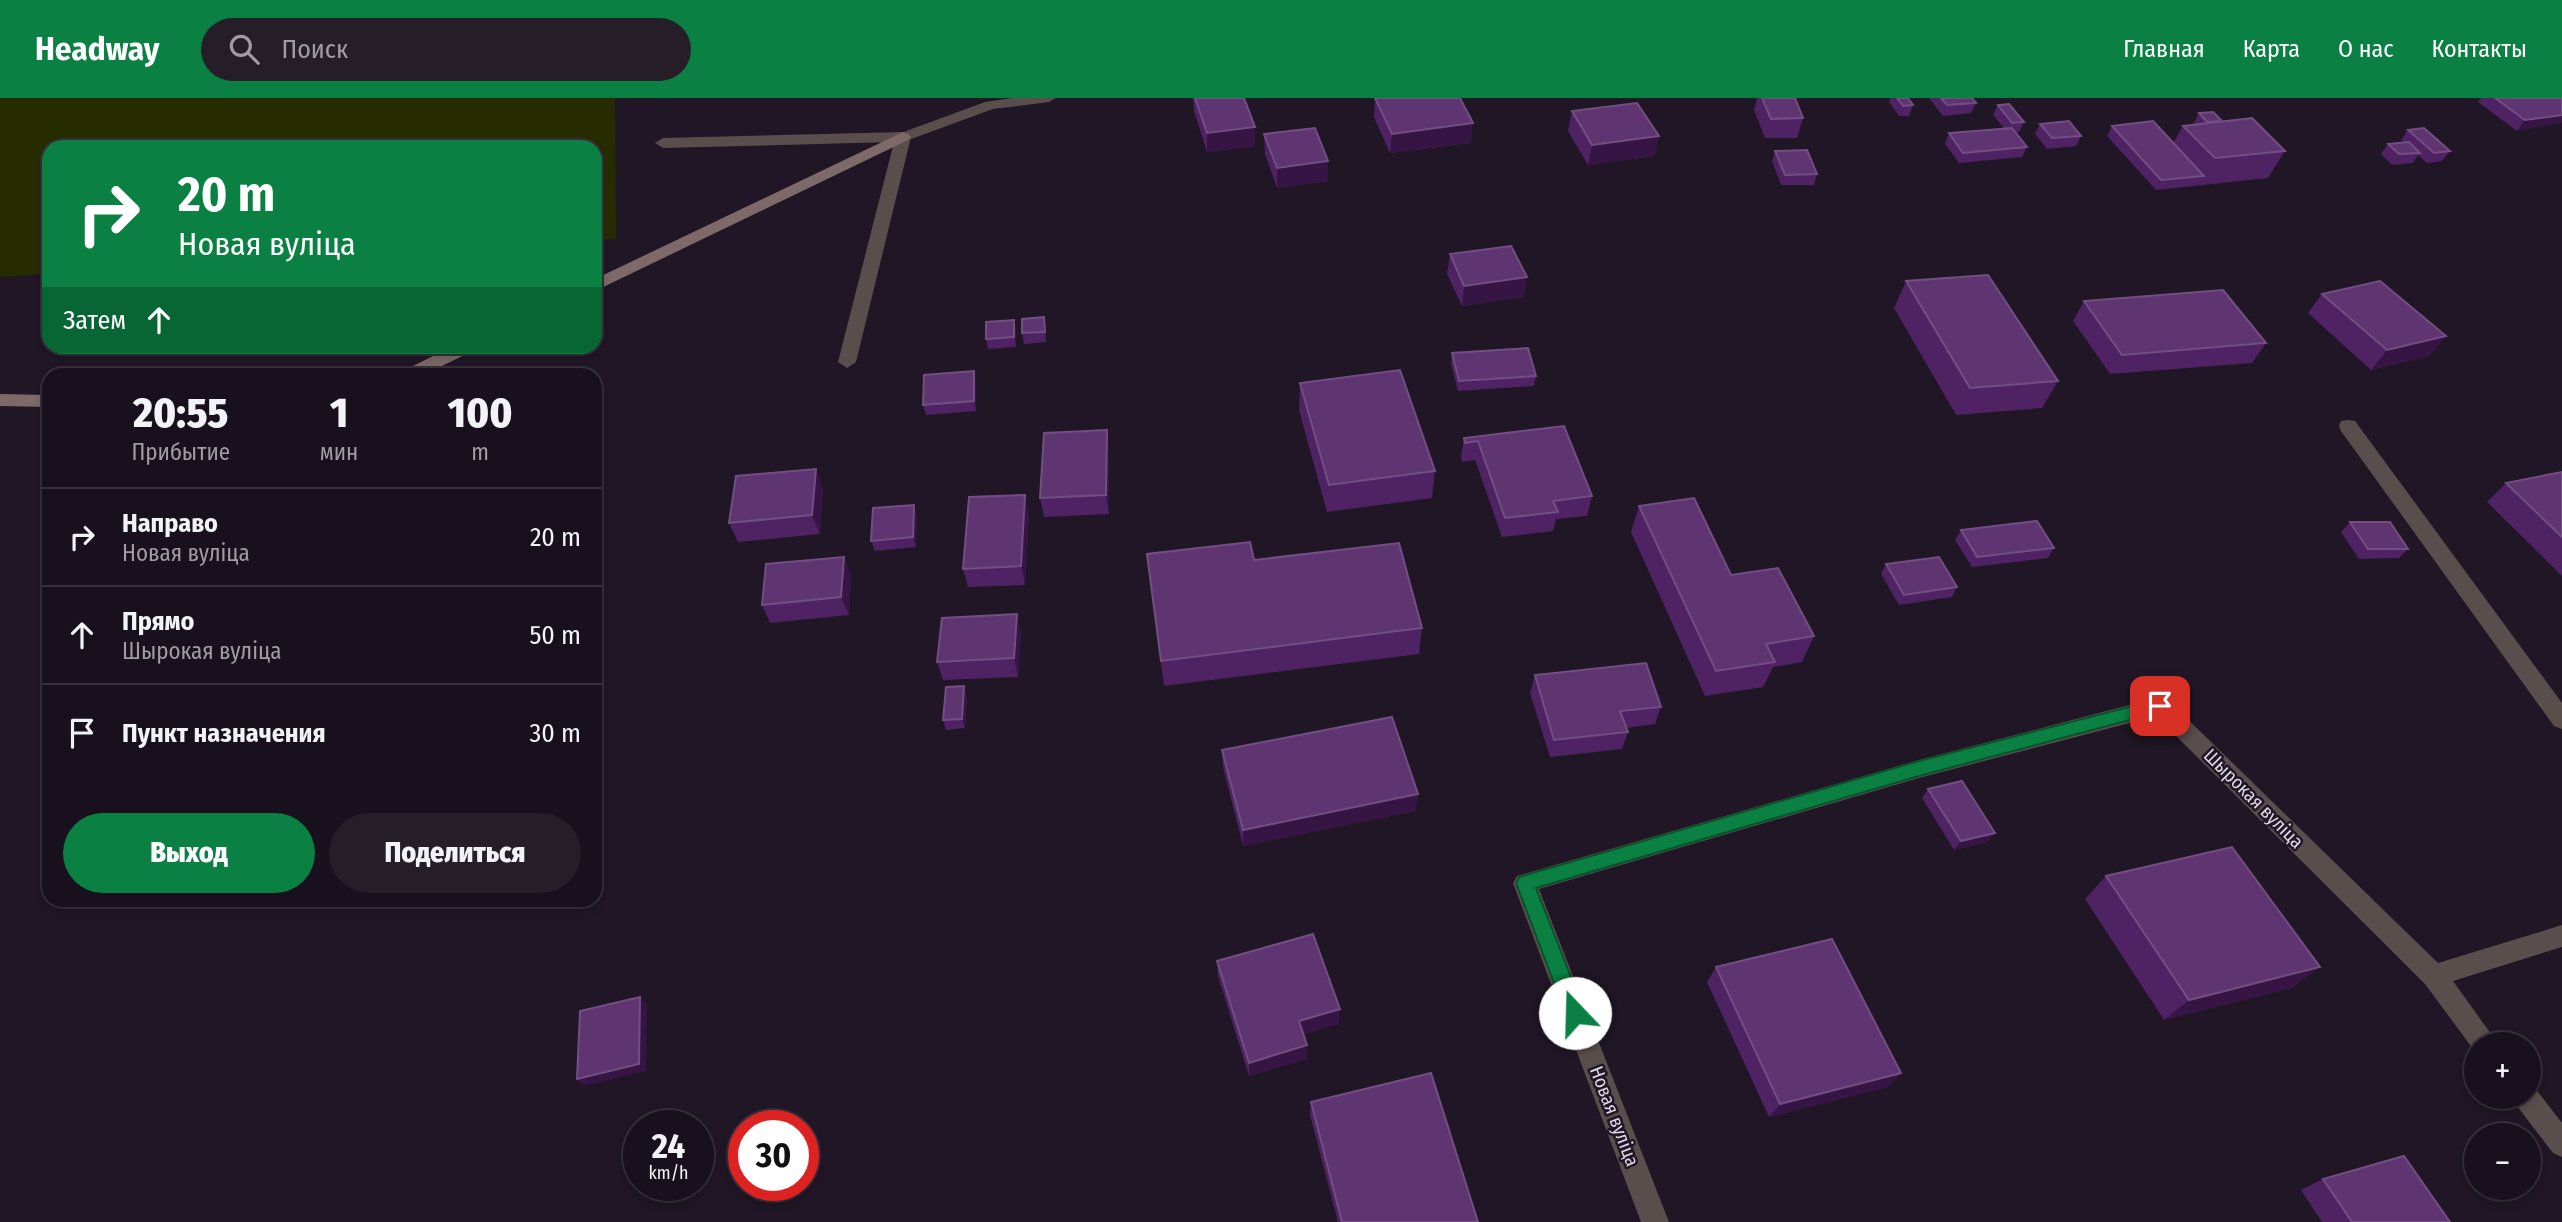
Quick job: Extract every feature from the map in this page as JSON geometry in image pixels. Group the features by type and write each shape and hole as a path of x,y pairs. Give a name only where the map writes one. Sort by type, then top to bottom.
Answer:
{"street":[{"path":"602,283 903,137 990,105 1049,98"},
{"path":"663,143 903,137"},
{"path":"847,362 903,137"},
{"path":"423,368 452,354"},
{"path":"0,400 42,401"},
{"path":"2348,426 2562,720"},
{"name":"Шырокая вуліца","path":"1919,769 2160,706 2434,976 2476,1032"},
{"name":"Новая вуліца","path":"1655,1222 1525,883 1919,769"},
{"path":"2434,976 2562,936"},
{"path":"2535,1109 2562,1144"}],"green space":[{"path":"0,98 615,98 616,239 602,240 602,140 42,140 42,274 0,277"}],"building":[{"path":"1195,98 1244,98 1255,127 1207,133"},
{"path":"1375,98 1460,98 1473,123 1392,134"},
{"path":"1762,98 1795,98 1803,118 1771,119"},
{"path":"1897,98 1908,98 1913,105 1903,106"},
{"path":"1941,98 1972,98 1976,103 1947,105"},
{"path":"2495,98 2562,98 2562,115 2525,120"},
{"path":"1637,103 1659,136 1592,145 1572,111"},
{"path":"2009,104 2024,122 2012,123 1998,105"},
{"path":"2213,112 2222,121 2207,122 2199,113"},
{"path":"2252,118 2285,151 2215,158 2183,126"},
{"path":"2069,121 2081,136 2052,138 2040,124"},
{"path":"2153,121 2204,176 2161,180 2112,126"},
{"path":"1315,128 1328,161 1277,168 1264,134"},
{"path":"2012,128 2027,147 1963,153 1949,133"},
{"path":"2424,128 2450,151 2434,153 2408,130"},
{"path":"2409,142 2420,153 2399,154 2388,144"},
{"path":"1807,150 1817,174 1785,175 1775,151"},
{"path":"1511,246 1527,277 1464,286 1450,254"},
{"path":"1988,275 2058,381 1970,388 1906,281"},
{"path":"2380,281 2446,336 2387,350 2322,294"},
{"path":"2223,290 2266,343 2122,355 2084,301"},
{"path":"1044,317 1045,332 1022,333 1022,319"},
{"path":"1014,320 1014,337 986,339 986,322"},
{"path":"1528,348 1536,376 1459,381 1452,353"},
{"path":"1400,370 1435,471 1329,485 1300,383"},
{"path":"974,371 974,401 923,405 924,375"},
{"path":"1564,426 1592,496 1553,501 1558,512 1505,518 1478,441 1465,443 1464,438"},
{"path":"1107,430 1106,495 1040,498 1044,433"},
{"path":"816,469 812,515 729,523 736,476"},
{"path":"2562,472 2562,537 2506,483"},
{"path":"1025,495 1021,566 963,569 969,497"},
{"path":"1694,498 1731,575 1778,568 1814,636 1766,644 1775,662 1716,671 1639,506"},
{"path":"914,505 913,537 871,541 873,508"},
{"path":"2037,521 2054,548 1977,557 1961,530"},
{"path":"2350,522 2390,522 2408,549 2368,549"},
{"path":"1250,542 1254,560 1399,543 1422,628 1161,661 1147,554"},
{"path":"844,557 841,597 762,605 766,564"},
{"path":"1939,557 1957,587 1904,595 1886,564"},
{"path":"1017,614 1014,658 937,662 942,618"},
{"path":"1646,663 1661,707 1620,711 1628,732 1554,740 1535,675"},
{"path":"964,686 962,719 943,720 946,687"},
{"path":"1392,717 1418,794 1243,830 1222,750"},
{"path":"1962,781 1995,833 1961,841 1928,789"},
{"path":"2232,847 2320,967 2189,1000 2106,876"},
{"path":"1313,934 1340,1009 1299,1021 1307,1045 1249,1063 1217,961"},
{"path":"1832,939 1901,1073 1780,1104 1716,967"},
{"path":"640,997 639,1064 577,1079 580,1011"},
{"path":"1431,1073 1478,1222 1342,1222 1311,1102"},
{"path":"2404,1156 2450,1222 2352,1222 2323,1179"}],"route":[{"path":"1575,1013 1525,883 1919,769 2160,706"}]}
